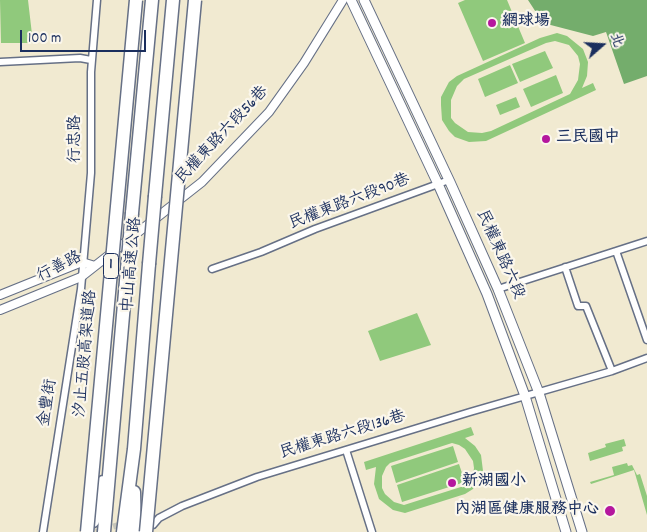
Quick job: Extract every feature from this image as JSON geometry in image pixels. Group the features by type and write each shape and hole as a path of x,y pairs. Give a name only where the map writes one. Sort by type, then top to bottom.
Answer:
{"highway":[{"name":"汐止五股高架道路","path":"87,532 136,0"},
{"name":"中山高速公路","path":"104,532 152,0"},
{"name":"中山高速公路","path":"123,532 134,449 173,0"},
{"path":"139,528 195,0"},
{"path":"134,449 139,528"},
{"path":"91,532 95,507 110,461"}],"main road":[{"name":"民權東路六段","path":"351,0 438,184 487,294 525,396 566,532"},
{"name":"民權東路六段","path":"364,0 498,289 539,393 582,532"}],"street":[{"name":"行忠路","path":"81,277 91,173 91,60 97,0"},
{"name":"民權東路六段56巷","path":"95,266 202,182 269,112 304,62 343,0"},
{"path":"0,62 80,58 91,60"},
{"name":"民權東路六段90巷","path":"212,269 449,180"},
{"path":"498,289 647,241"},
{"path":"616,251 647,340"},
{"name":"行善路","path":"0,295 82,262 95,266"},
{"name":"行善路","path":"0,310 81,277 95,266"},
{"path":"565,267 578,306 586,306 612,371"},
{"name":"金豐街","path":"42,532 81,277"},
{"name":"民權東路六段136巷","path":"139,528 151,515 160,518 182,506 257,477 612,371 647,358"},
{"path":"346,450 372,532"}],"green space":[{"path":"0,0 28,0 33,43 1,43"},
{"name":"網球場","path":"465,0 507,0 525,43 483,61 458,3"},
{"path":"528,0 647,0 647,76 624,84 606,32 593,36 543,23"},
{"path":"557,33 567,36 583,49 588,62 587,76 582,88 593,83 596,90 486,141 469,142 455,137 442,120 441,97 449,82 457,76 540,38","holes":["555,41 569,45 578,56 580,64 578,80 570,94 491,131 482,133 468,132 451,118 451,100 457,86 464,79 546,43"]},
{"path":"545,51 553,68 520,82 512,64"},
{"path":"510,65 518,83 485,97 478,79"},
{"path":"556,75 563,93 531,107 523,89"},
{"path":"516,97 520,107 500,115 496,105"},
{"path":"417,313 431,345 380,361 368,331"},
{"path":"471,427 474,435 465,438 475,446 481,455 483,471 473,489 465,494 405,513 393,510 379,499 374,484 376,467 366,470 364,462","holes":["452,443 465,449 473,461 474,468 473,474 464,486 404,505 394,502 385,494 382,488 382,476 390,463"]},
{"path":"624,439 626,446 622,447 623,451 590,461 588,453 606,447 605,444"},
{"path":"453,446 458,462 396,483 391,466"},
{"path":"627,463 628,466 632,465 637,475 640,474 647,496 647,515 634,470 591,484 590,482 614,475 612,467"},
{"path":"459,464 465,482 402,502 397,485"}],"tunnel":[{"path":"96,532 125,523"}],"place":[{"name":"網球場","path":"492,23"},
{"name":"三民國中","path":"546,139"},
{"name":"新湖國小","path":"452,483"},
{"name":"內湖區健康服務中心","path":"610,511"}]}
